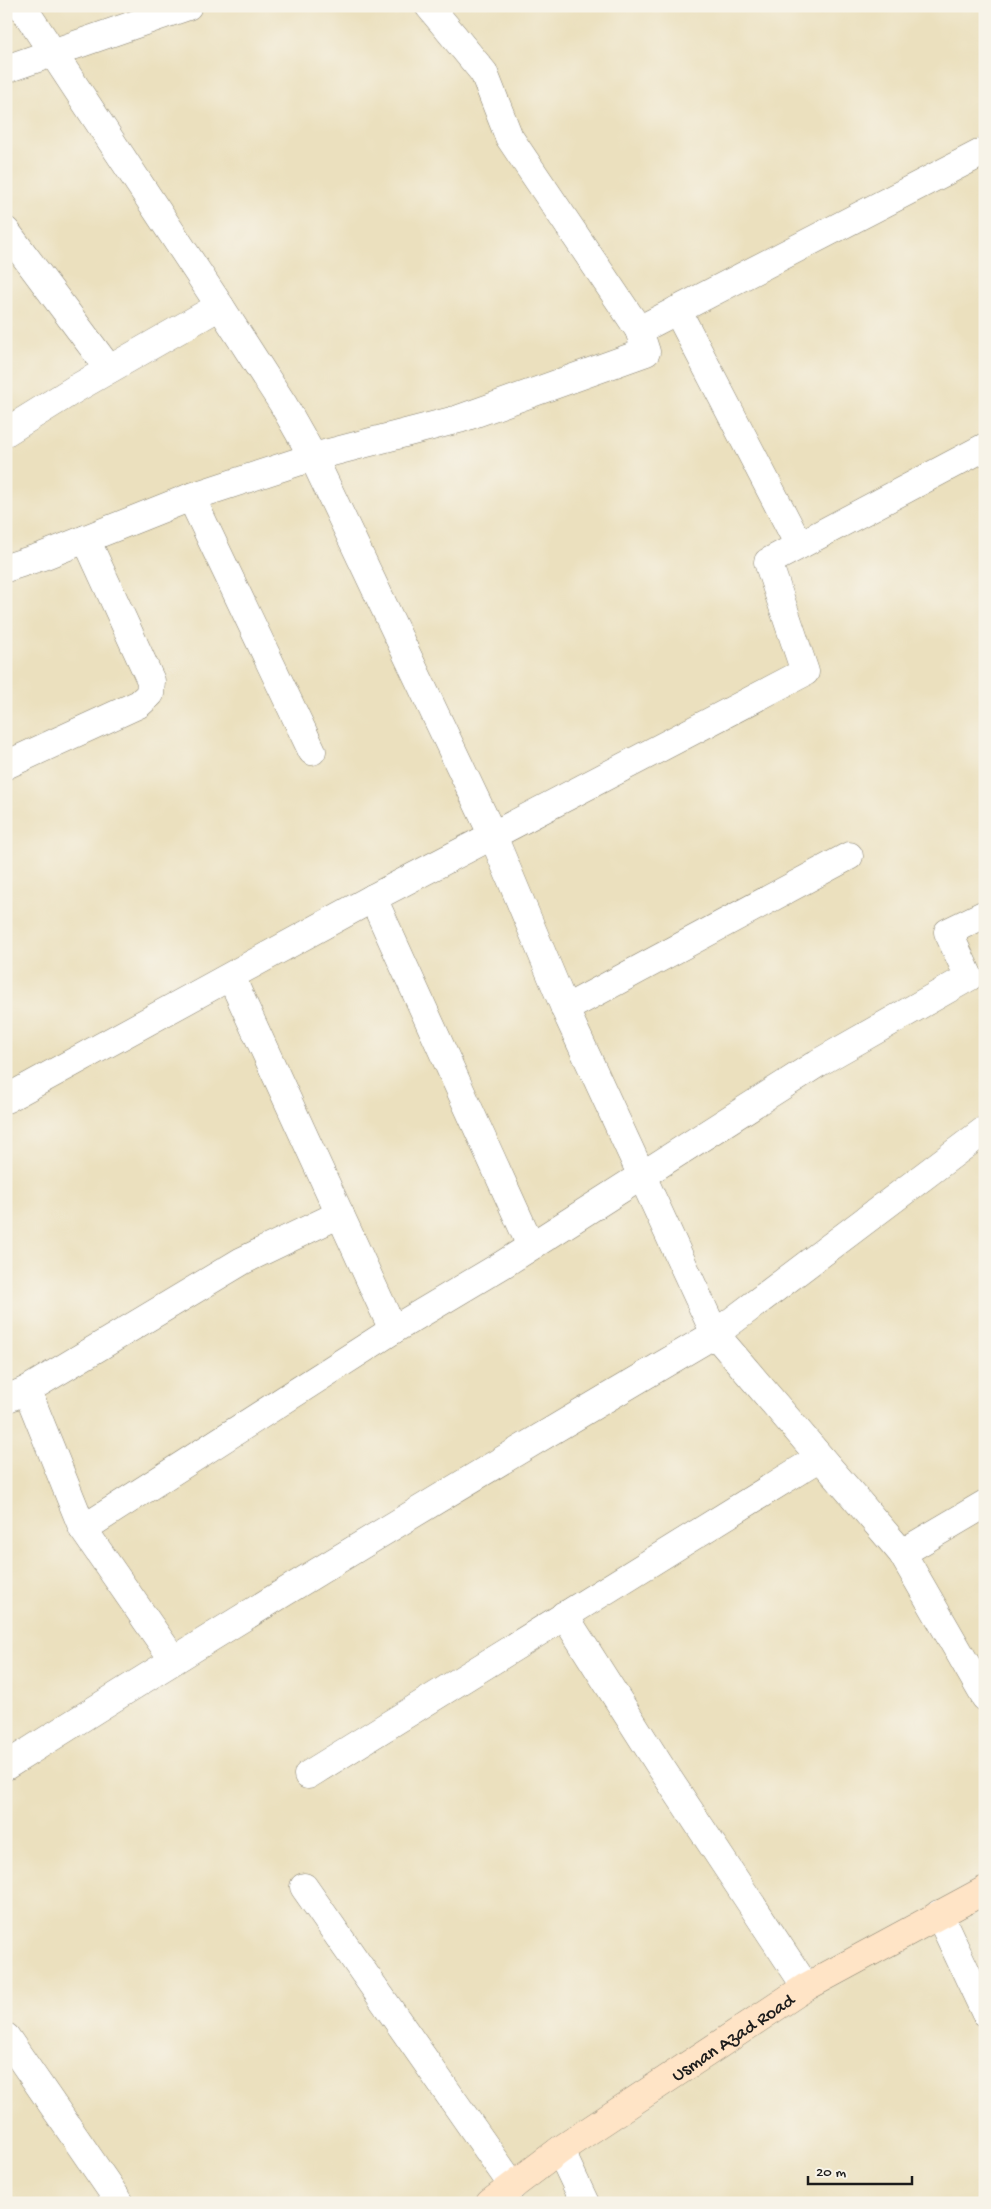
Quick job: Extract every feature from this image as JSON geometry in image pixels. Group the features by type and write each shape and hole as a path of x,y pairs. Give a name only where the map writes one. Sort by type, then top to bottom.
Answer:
{"main road":[{"name":"Usman Azad Road","path":"490,2203 560,2150 806,1987 985,1890"}],"street":[{"path":"22,6 220,306 283,404 313,457 493,836 565,1009 715,1334 902,1553 985,1697"},
{"path":"6,69 188,6"},
{"path":"6,568 86,539 191,497 313,457 458,419 646,352 639,330 509,137 484,73 429,6"},
{"path":"639,330 985,151"},
{"path":"6,231 109,369"},
{"path":"6,432 109,369 220,306"},
{"path":"677,310 799,545"},
{"path":"6,1099 373,898 805,672 768,562 985,447"},
{"path":"191,497 312,751"},
{"path":"6,765 139,704 150,694 151,681 86,539"},
{"path":"565,1009 849,856"},
{"path":"373,898 531,1246"},
{"path":"83,1529 393,1330 531,1246 818,1063 969,976 948,932 985,914"},
{"path":"231,977 393,1330"},
{"path":"6,1766 173,1659 518,1450 715,1334 985,1130"},
{"path":"173,1659 83,1529 17,1394 242,1261 340,1214"},
{"path":"308,1775 819,1458"},
{"path":"902,1553 985,1504"},
{"path":"564,1615 660,1766 806,1987"},
{"path":"304,1887 513,2186"},
{"path":"939,1914 985,2012"},
{"path":"6,2037 120,2203"},
{"path":"560,2150 585,2203"}]}
